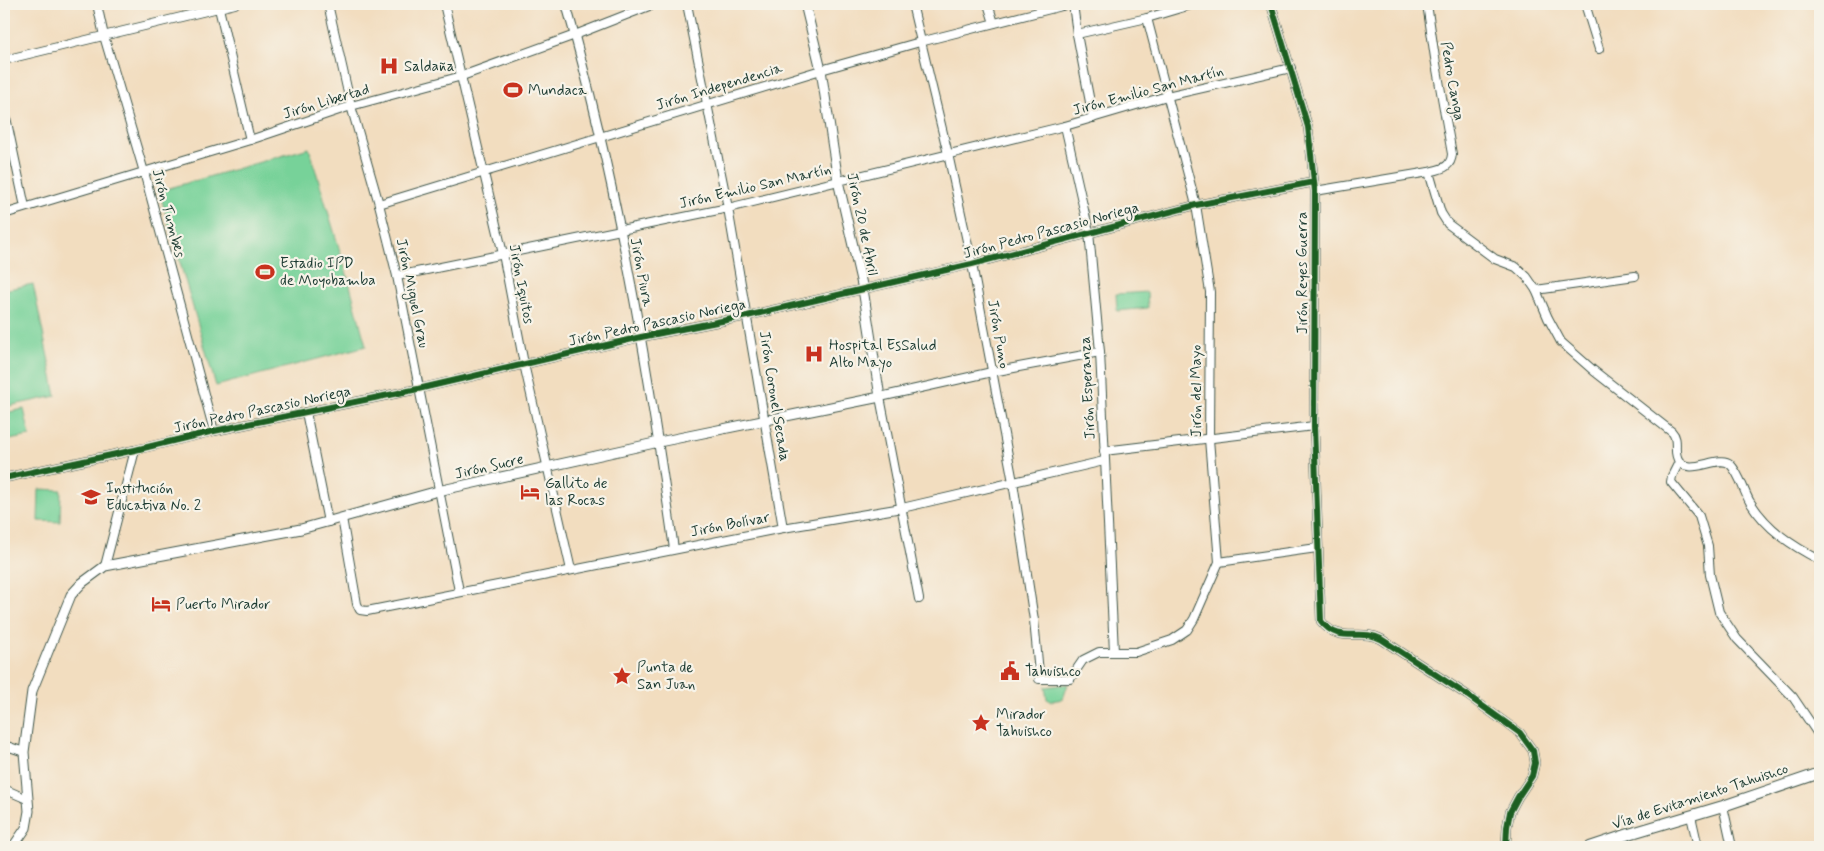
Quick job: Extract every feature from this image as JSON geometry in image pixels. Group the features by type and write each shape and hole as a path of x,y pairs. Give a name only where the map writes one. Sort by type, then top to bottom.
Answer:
{"main road":[{"name":"Vía de Evitamiento Tahuishco","path":"1597,846 1820,773"}],"street":[{"name":"Jirón Tumbes","path":"97,4 104,36 144,172 214,430"},
{"path":"4,60 219,6 235,4"},
{"name":"Jirón Miguel Grau","path":"328,4 351,106 397,276 459,591"},
{"name":"Jirón Iquitos","path":"444,4 503,254 546,467 571,570"},
{"name":"Jirón Piura","path":"566,4 601,137 620,229 659,442 674,549"},
{"name":"Jirón Libertad","path":"4,214 250,140 351,106 462,76 654,4"},
{"name":"Jirón Coronel Secada","path":"687,4 728,208 783,528"},
{"name":"Jirón 20 de Abril","path":"805,4 821,70 838,181 863,288 880,397 919,599"},
{"name":"Jirón Puno","path":"912,4 972,264 1013,482 1034,620 1039,676 1070,679"},
{"path":"988,4 994,23"},
{"path":"1072,4 1076,34 1093,118"},
{"name":"Jirón Independencia","path":"379,204 483,174 706,103 920,42 1072,4"},
{"path":"1076,34 1147,18 1194,4"},
{"name":"Jirón Reyes Guerra","path":"1271,4 1308,127 1315,187 1314,426 1321,621 1326,627 1341,635 1371,635 1381,639 1467,695 1520,733 1533,752 1535,763 1532,776 1518,796 1510,812 1506,847"},
{"name":"Pedro Canga","path":"1427,4 1452,154 1451,162"},
{"path":"1585,4 1599,49"},
{"path":"219,6 250,140"},
{"path":"1151,34 1160,14"},
{"name":"Jirón del Mayo","path":"1070,679 1083,660 1099,652 1136,652 1172,640 1188,630 1219,562 1209,439 1210,292 1196,204 1147,18"},
{"name":"Jirón Emilio San Martín","path":"397,276 728,208 1065,126 1167,96 1291,68"},
{"path":"4,108 26,207"},
{"name":"Jirón Esperanza","path":"1065,126 1088,232 1100,352 1114,652"},
{"name":"Jirón Pedro Pascasio Noriega","path":"4,478 135,450 214,430 418,389 641,337 747,316 972,264 1196,204 1429,172 1446,168 1451,162"},
{"path":"1429,172 1441,213 1448,224 1495,259 1516,267 1527,277 1536,290 1548,318 1562,342 1594,371 1675,434 1676,453 1679,462 1671,482 1699,516 1708,546 1710,575 1719,612 1737,639 1793,697 1820,737"},
{"path":"1536,290 1635,276"},
{"path":"880,397 992,372 1100,352"},
{"name":"Jirón Sucre","path":"105,566 301,529 438,491 659,442 880,397"},
{"path":"306,412 328,522"},
{"path":"1104,451 1314,426"},
{"path":"13,847 26,828 28,811 24,752 32,691 71,595 82,583 105,566 135,450"},
{"name":"Jirón Bolívar","path":"342,518 357,604 360,610 367,611 459,591 783,528 902,508 1104,461"},
{"path":"1679,462 1687,466 1720,461 1728,462 1734,469 1750,502 1767,525 1797,549 1820,560"},
{"path":"1219,562 1317,548"},
{"path":"4,745 24,752"},
{"path":"4,789 27,799"},
{"path":"1723,806 1732,847"},
{"path":"1691,816 1698,847"}],"green space":[{"name":"Estadio IPD de Moyobamba","path":"309,148 348,278 366,346 216,386 159,191"},
{"path":"33,284 56,396 4,407 4,290"},
{"path":"1147,292 1148,308 1117,311 1116,294"},
{"path":"24,409 30,436 4,441 4,413"},
{"path":"39,489 61,490 60,522 38,521"},
{"path":"1068,684 1063,699 1051,701 1047,699 1045,687"}],"cycle path":[{"path":"1271,4 1308,127 1315,191 1314,426 1321,621 1335,632 1373,636 1381,639 1467,695 1520,733 1533,751 1535,763 1532,776 1510,812 1506,847"},
{"path":"4,478 214,431 418,389 641,337 747,316 972,264 1196,205 1314,182"}],"place":[{"name":"Saldaña","path":"389,66"},
{"name":"Mundaca","path":"513,90"},
{"name":"Estadio IPD de Moyobamba","path":"265,272"},
{"name":"Hospital EsSalud Alto Mayo","path":"814,354"},
{"name":"Gallito de las Rocas","path":"530,492"},
{"name":"Institución Educativa No. 2","path":"91,497"},
{"name":"Puerto Mirador","path":"161,604"},
{"name":"Tahuishco","path":"1010,671"},
{"name":"Punta de San Juan","path":"622,676"},
{"name":"Mirador Tahuishco","path":"981,723"}]}
